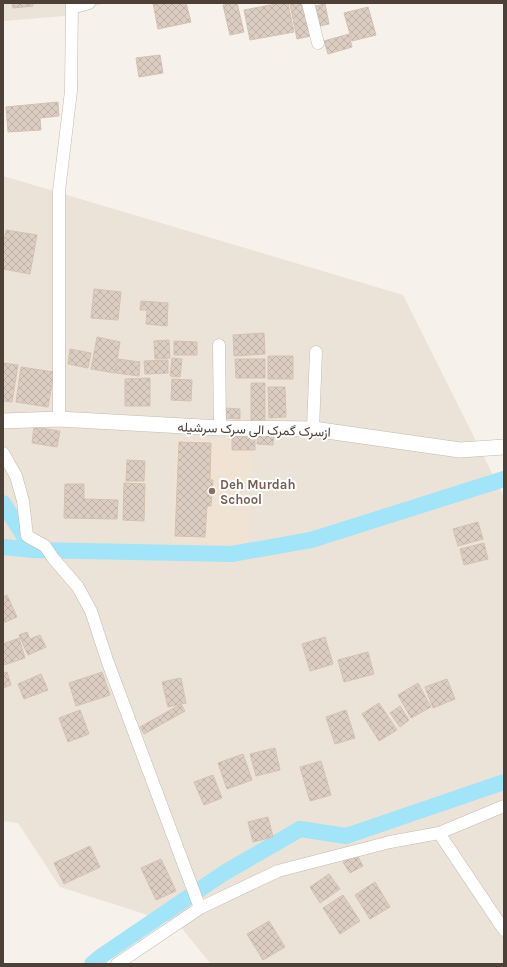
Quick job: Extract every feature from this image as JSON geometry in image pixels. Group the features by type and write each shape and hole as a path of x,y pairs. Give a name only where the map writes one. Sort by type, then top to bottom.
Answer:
{"street":[{"path":"59,419 59,191 71,91 72,6 89,3"},
{"path":"308,3 318,43"},
{"path":"219,345 220,428"},
{"path":"313,429 316,352"},
{"name":"ازسرک گمرک الی سرک سرشیله","path":"3,421 59,419 220,428 313,429 460,450 504,447"},
{"path":"3,453 16,476 23,501 28,536 45,546 53,558 78,587 91,611 200,908"},
{"path":"117,964 200,908 278,871 390,842 439,833 504,806"},
{"path":"439,833 504,930"}],"shaded area":[{"path":"3,3 105,3 64,16 3,21"},
{"path":"3,176 403,295 504,497 504,964 211,964 179,925 60,887 18,823 3,821"},
{"name":"Deh Murdah School","path":"175,439 252,442 248,544 172,541"}],"building":[{"path":"12,3 33,3 33,6 13,8"},
{"path":"153,3 186,3 191,22 158,29"},
{"path":"237,3 244,32 230,35 223,5"},
{"path":"288,3 294,32 250,40 244,10"},
{"path":"304,3 311,36 297,39 290,4"},
{"path":"325,4 329,24 320,26 315,6"},
{"path":"368,7 376,35 352,41 344,13"},
{"path":"349,34 352,47 328,54 324,41"},
{"path":"160,55 163,73 139,77 136,58"},
{"path":"58,102 59,116 40,118 41,130 8,132 6,107"},
{"path":"6,230 37,235 30,274 3,269 3,247"},
{"path":"94,289 121,292 118,320 91,318"},
{"path":"141,301 168,303 167,326 146,324 147,310 140,310"},
{"path":"264,333 265,354 234,356 233,335"},
{"path":"97,337 120,342 115,373 91,369"},
{"path":"169,340 170,358 155,359 154,341"},
{"path":"174,341 197,342 197,355 174,355"},
{"path":"70,349 91,353 88,368 68,364"},
{"path":"268,356 293,356 293,379 268,379"},
{"path":"172,358 182,359 180,377 170,376"},
{"path":"118,359 140,362 139,376 116,373"},
{"path":"235,359 265,359 265,378 236,378"},
{"path":"168,360 168,373 145,374 144,361"},
{"path":"3,363 18,365 12,402 3,401"},
{"path":"21,367 54,372 48,407 16,402"},
{"path":"150,378 150,406 125,406 125,379"},
{"path":"172,379 192,380 191,401 171,400"},
{"path":"251,383 265,383 265,421 251,421"},
{"path":"268,387 285,387 286,417 269,418"},
{"path":"225,408 240,409 240,419 225,418"},
{"path":"34,427 60,431 57,447 32,443"},
{"path":"258,433 274,434 273,445 257,444"},
{"path":"232,436 255,436 255,450 232,450"},
{"path":"179,442 211,443 210,480 213,480 211,506 207,506 205,537 175,536"},
{"path":"127,460 145,461 144,481 126,481"},
{"path":"124,483 145,484 144,521 123,520"},
{"path":"65,484 84,484 84,499 118,500 117,519 64,518"},
{"path":"478,522 483,539 458,546 453,529"},
{"path":"484,543 488,559 464,565 460,549"},
{"path":"7,595 17,617 3,623 3,597"},
{"path":"27,632 30,639 40,635 46,647 28,655 19,635"},
{"path":"325,637 333,664 310,671 302,644"},
{"path":"19,638 25,658 4,665 3,644"},
{"path":"368,652 374,674 344,682 338,660"},
{"path":"7,672 11,685 3,688 3,673"},
{"path":"102,672 110,695 76,706 69,683"},
{"path":"41,674 48,690 24,699 18,684"},
{"path":"181,678 186,703 168,707 162,682"},
{"path":"447,679 455,699 433,708 425,687"},
{"path":"418,683 431,707 411,718 398,695"},
{"path":"379,703 397,730 379,741 362,714"},
{"path":"181,704 185,711 144,734 140,727"},
{"path":"400,706 409,720 400,727 390,713"},
{"path":"80,710 89,734 68,742 59,718"},
{"path":"346,710 355,738 335,744 326,717"},
{"path":"275,748 280,770 256,776 250,754"},
{"path":"243,754 252,780 227,789 218,763"},
{"path":"321,761 331,795 310,801 300,767"},
{"path":"213,775 222,798 204,805 194,782"},
{"path":"268,817 273,837 253,842 248,822"},
{"path":"90,846 100,867 64,884 54,863"},
{"path":"357,855 363,866 350,873 343,862"},
{"path":"161,859 176,891 156,900 141,868"},
{"path":"329,874 340,889 320,903 310,887"},
{"path":"375,882 390,907 370,919 355,895"},
{"path":"343,895 360,921 340,934 323,908"},
{"path":"269,921 285,947 263,960 247,934"}],"waterway":[{"path":"3,503 33,550 232,554 311,540 504,479"},
{"path":"3,547 33,550"},
{"path":"92,964 224,873 300,829 346,836 504,782"}],"place":[{"name":"Deh Murdah School","path":"212,491"}]}
